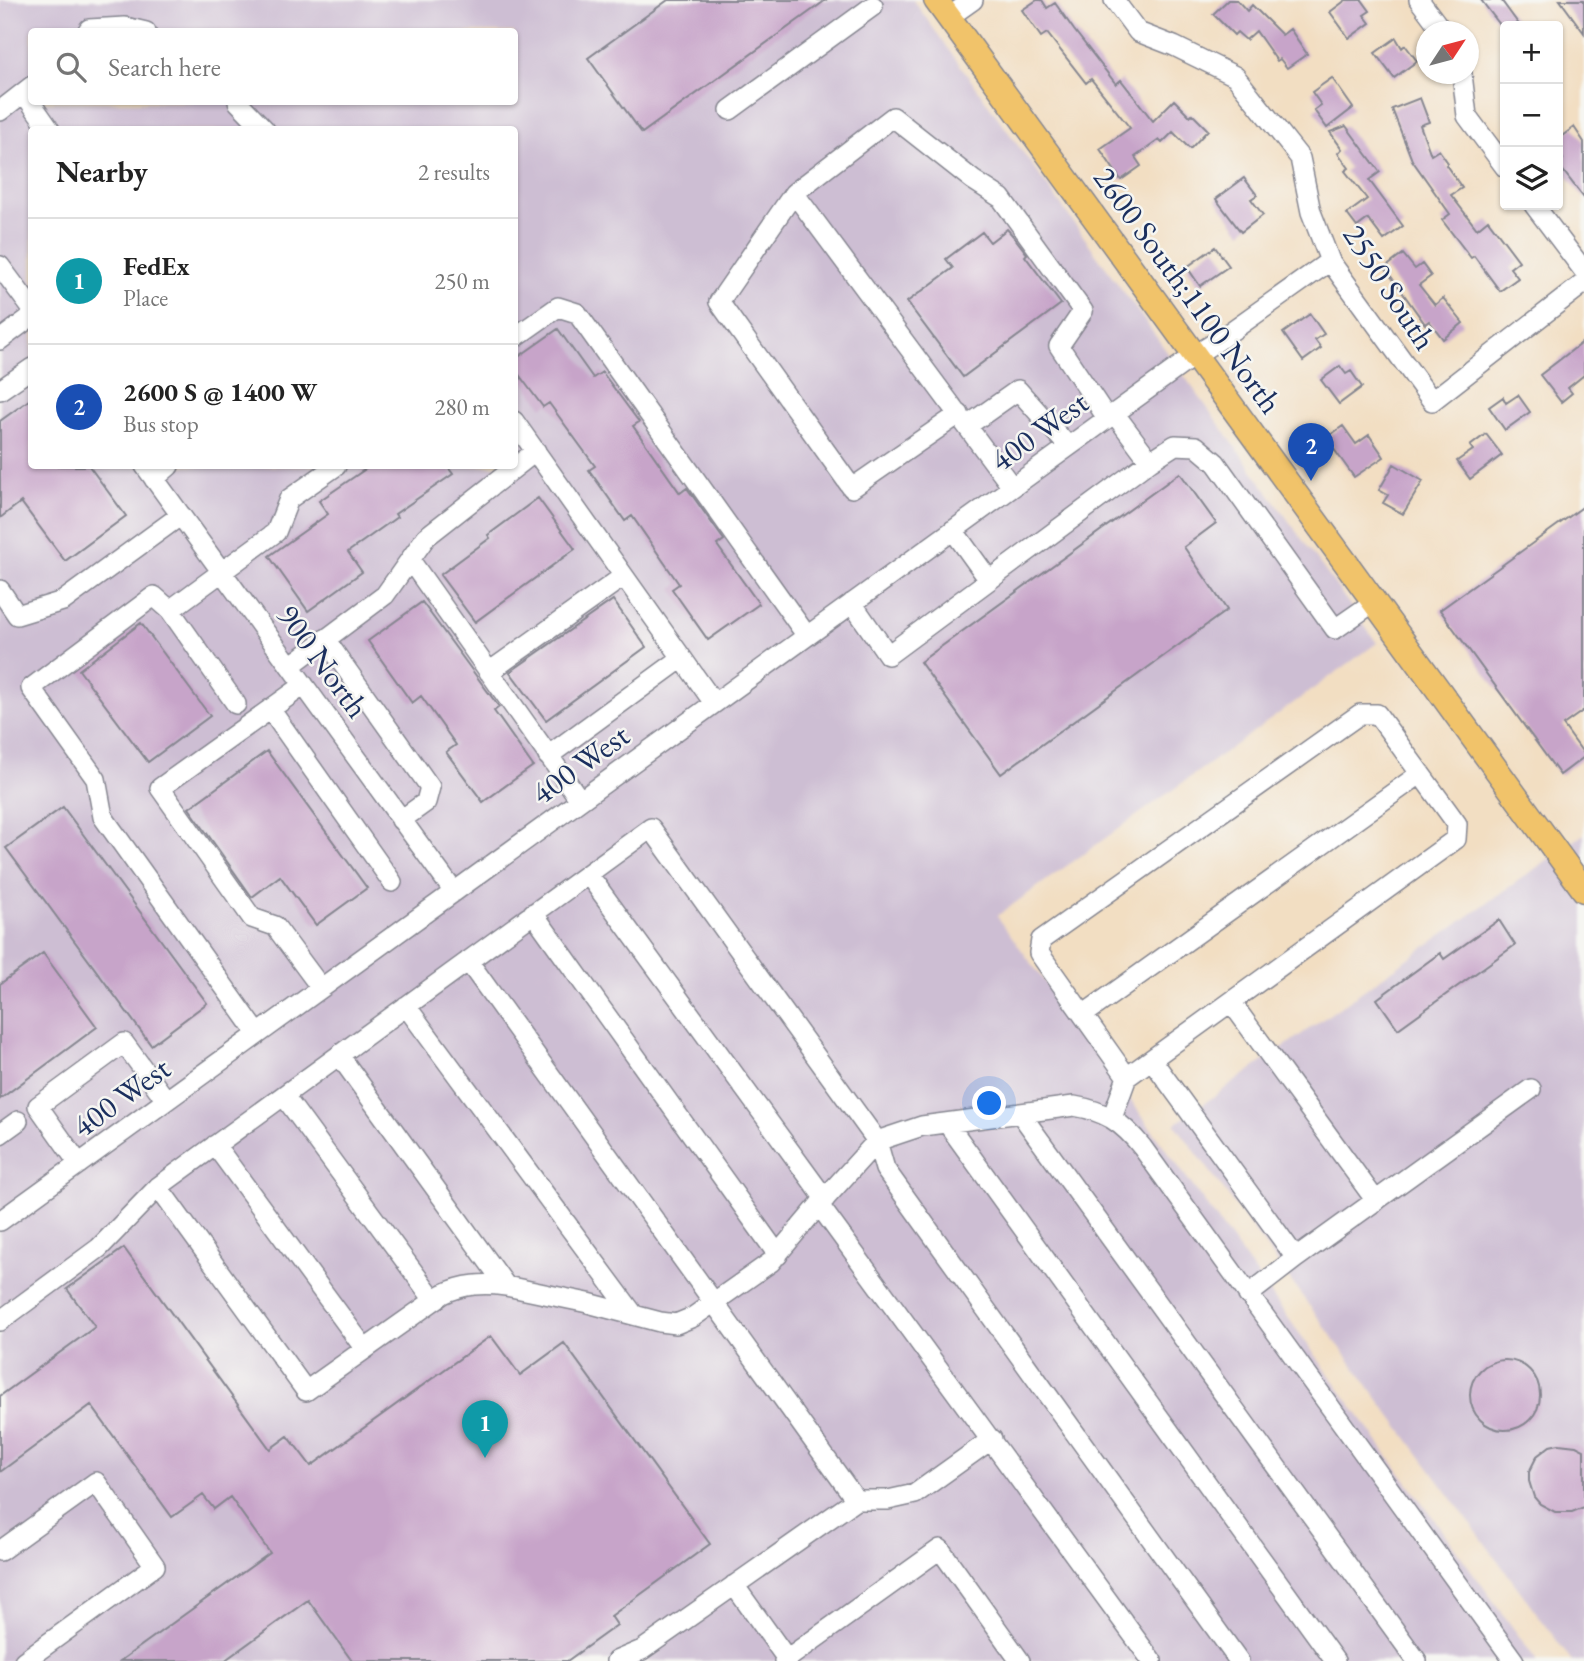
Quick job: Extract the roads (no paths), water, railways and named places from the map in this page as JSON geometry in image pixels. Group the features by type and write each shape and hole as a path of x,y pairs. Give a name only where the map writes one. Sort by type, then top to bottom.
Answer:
{"main road":[{"name":"2600 South;1100 North","path":"943,9 1584,890"}],"street":[{"path":"943,9 973,0"},
{"name":"2550 South","path":"1114,0 1138,32 1235,76 1300,158 1311,212 1330,261 1432,401 1584,283"},
{"path":"1419,0 1435,21"},
{"path":"730,110 874,2"},
{"path":"107,28 129,28"},
{"path":"1463,84 1467,116 1500,160"},
{"path":"0,111 28,90"},
{"path":"36,105 48,126"},
{"path":"241,105 261,126"},
{"path":"1068,446 1018,390 963,420 852,488 719,302 794,192 893,117 973,180 1001,198 1083,311 1059,346 1111,416 1150,461"},
{"path":"794,192 1012,487"},
{"path":"1538,210 1584,271"},
{"name":"400 West","path":"0,1221 1068,446 1330,261"},
{"path":"0,266 28,304"},
{"path":"518,335 558,307 577,313 807,636"},
{"path":"0,340 28,319"},
{"path":"0,390 28,371"},
{"path":"518,426 714,703"},
{"path":"852,603 888,655 1175,445 1196,446 1216,463 1335,629 1374,602"},
{"path":"518,465 536,451"},
{"path":"170,610 276,532 289,499 332,469"},
{"path":"290,666 385,595 426,537 513,469"},
{"name":"900 North","path":"149,472 454,892"},
{"path":"0,590 17,615 63,601 181,515"},
{"path":"953,530 989,580"},
{"path":"410,560 580,800"},
{"path":"489,672 624,576"},
{"path":"236,704 170,610 154,596 31,688 96,779 103,817 258,1034"},
{"path":"325,639 430,787 426,802 401,820"},
{"path":"548,756 682,658"},
{"path":"304,685 160,788 252,918 275,926 321,988"},
{"path":"270,709 392,882"},
{"path":"1112,1118 1128,1077 1457,839 1457,824 1377,714 1360,714 1041,940 1039,953 1128,1077"},
{"path":"1083,1015 1420,774"},
{"path":"0,1321 99,1248 158,1187 651,828 877,1142 885,1170 1239,1661"},
{"path":"588,874 1152,1661"},
{"path":"533,913 778,1255"},
{"path":"468,961 856,1500"},
{"path":"1231,1002 1376,1201"},
{"path":"406,1006 634,1315"},
{"path":"79,1164 38,1105 124,1043 166,1100"},
{"path":"339,1055 506,1286"},
{"path":"1152,1060 1296,1258"},
{"path":"1248,1296 1296,1258 1531,1089"},
{"path":"284,1096 433,1300"},
{"path":"158,1187 306,1391 433,1300 458,1287 471,1284 506,1286 676,1324 693,1317 771,1262 877,1142 922,1126 1073,1106 1087,1108 1112,1118 1129,1131 1142,1147 1509,1660"},
{"path":"1020,1113 1417,1661"},
{"path":"0,1134 18,1121"},
{"path":"947,1123 1335,1661"},
{"path":"215,1145 365,1349"},
{"path":"616,1661 642,1650 856,1500 888,1500 915,1494 992,1439"},
{"path":"0,1551 96,1482 155,1566 24,1661"},
{"path":"734,1585 786,1660 940,1549 1020,1661"}],"place":[{"name":"2600 S @ 1400 W","path":"1311,481"},
{"name":"FedEx","path":"485,1458"}]}
